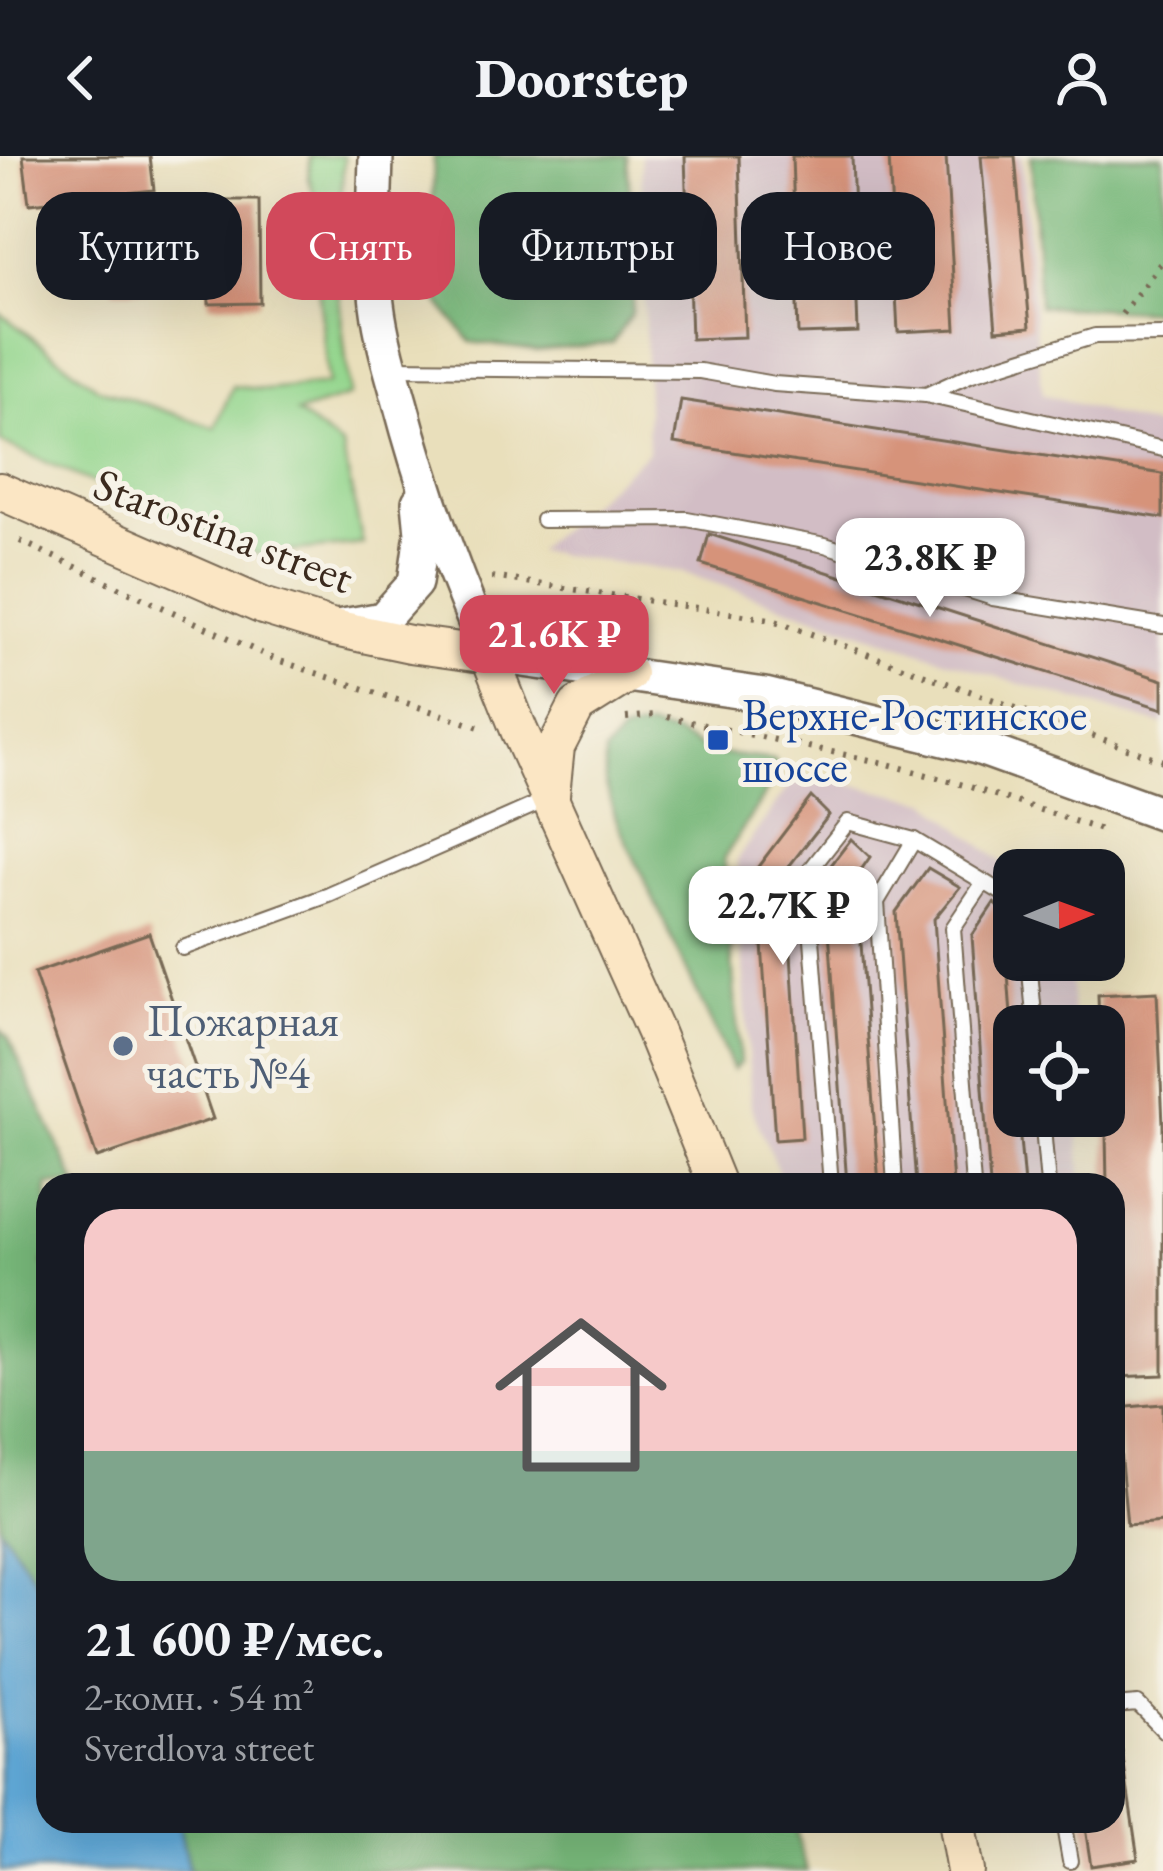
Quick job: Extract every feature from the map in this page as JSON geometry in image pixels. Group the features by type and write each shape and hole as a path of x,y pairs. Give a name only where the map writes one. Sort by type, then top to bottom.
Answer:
{"main road":[{"name":"Starostina street","path":"0,491 263,606 334,628 489,655"},
{"path":"489,655 712,1173"},
{"path":"550,798 556,747 577,706 628,674"},
{"path":"958,1833 965,1871"}],"street":[{"path":"376,156 377,309 416,464 453,572 489,655 765,694 955,741 1163,814"},
{"path":"334,628 383,620 415,583 422,533 416,464"}],"lane":[{"path":"926,395 972,374 1095,337 1163,335"},
{"path":"391,368 700,371 774,384 926,395 1163,449"},
{"path":"543,520 687,518 825,545 993,598 1163,626"},
{"path":"183,948 328,895 550,798"},
{"path":"830,1173 807,874 848,822 914,840 993,887"},
{"path":"895,1173 877,902 914,840"},
{"path":"973,1173 953,928 984,882"},
{"path":"1044,1137 1047,1173"},
{"path":"1125,1705 1138,1704 1163,1730"},
{"path":"1065,1833 1070,1861"}],"path":[{"path":"1095,337 1127,310 1163,260"},
{"path":"453,572 770,619 1163,761"},
{"path":"622,718 657,715 884,763 1101,830"}],"shaded area":[{"path":"641,156 1022,156 1043,394 1163,429 1163,725 1007,680 681,572 535,551 648,452 644,300 717,300 717,192 642,192"},
{"path":"835,781 928,801 993,855 993,981 1071,981 1072,1005 993,1005 993,1137 1079,1137 1081,1173 779,1173 751,1107 737,859 790,784"}],"green space":[{"path":"310,156 344,156 341,192 313,192"},
{"path":"434,156 627,156 630,192 479,192 479,300 633,300 632,313 612,343 536,351 471,342 437,300 455,300 455,192 433,192"},
{"path":"1031,156 1163,156 1163,311 1039,306"},
{"path":"320,300 339,300 350,396 297,413 342,447 363,544 259,555 0,442 0,313 98,388 215,428 233,386 267,390 328,384"},
{"path":"648,728 676,735 712,753 774,760 779,772 724,858 740,1063 733,1070 616,819 605,782 605,753 622,733"},
{"path":"0,1029 8,1037 71,1173 36,1173 36,1580 0,1527"},
{"path":"181,1833 796,1833 807,1871 189,1871"}],"water":[{"path":"0,1527 36,1580 36,1833 181,1833 189,1871 0,1871"}],"building":[{"path":"23,156 150,156 154,190 36,192 36,203 29,204"},
{"path":"685,156 739,156 745,337 691,339 690,300 717,300 717,192 686,192"},
{"path":"792,156 852,156 853,192 793,192"},
{"path":"889,156 946,156 956,329 898,332 896,300 935,300 935,192 891,192"},
{"path":"981,156 1015,156 1030,327 996,330"},
{"path":"242,200 259,200 260,303 209,304 209,300 242,300"},
{"path":"797,300 857,300 858,332 798,334"},
{"path":"681,400 1163,474 1163,518 674,443"},
{"path":"709,534 1163,680 1163,709 701,564"},
{"path":"811,797 829,815 786,870 802,1138 775,1140 757,868"},
{"path":"851,839 870,857 856,877 878,1173 846,1173 825,873"},
{"path":"928,868 960,887 934,919 952,1173 915,1173 896,912"},
{"path":"993,904 993,981 1009,981 1010,1005 993,1005 993,1137 1020,1137 1023,1173 989,1173 972,936"},
{"name":"Пожарная часть №4","path":"149,933 213,1119 97,1158 34,973"},
{"path":"1157,992 1163,1124 1163,1375 1125,1377 1125,1173 1107,1173 1106,1137 1125,1137 1125,1005 1098,1005 1098,995"},
{"path":"1163,1404 1163,1522 1127,1525 1125,1407"},
{"path":"1125,1771 1138,1859 1091,1866 1086,1833 1125,1833"}],"place":[{"name":"Верхне-Ростинское шоссе","path":"718,740"},
{"name":"Пожарная часть №4","path":"123,1046"}]}
